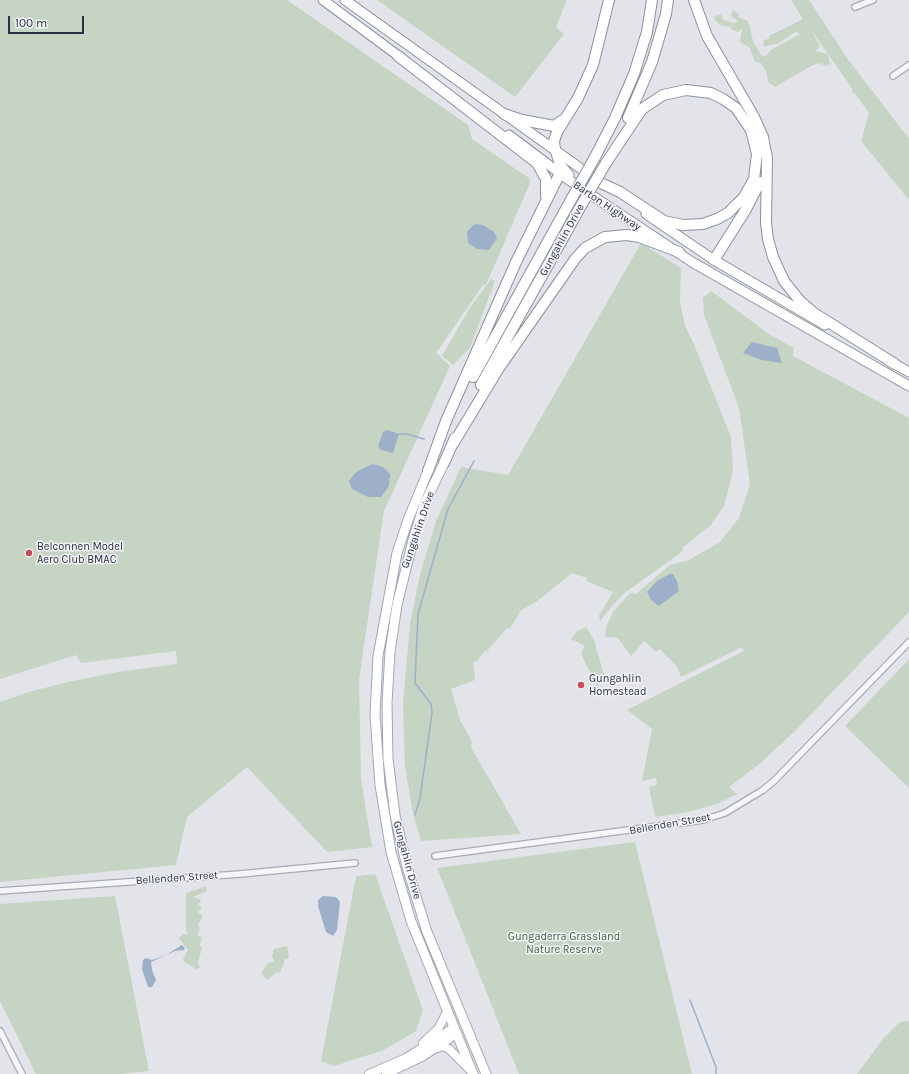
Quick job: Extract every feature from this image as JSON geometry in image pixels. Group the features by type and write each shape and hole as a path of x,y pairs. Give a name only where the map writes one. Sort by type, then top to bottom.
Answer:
{"highway":[{"path":"555,150 556,134 581,93 593,65 609,0"},
{"name":"Gungahlin Drive","path":"428,471 475,374 616,118 634,74 647,32 652,0"},
{"name":"Gungahlin Drive","path":"444,463 480,386 606,163 645,82 660,38 668,0"},
{"path":"694,0 707,36 754,117 762,137 767,158 766,223 768,238 773,257 784,281 800,301 814,313 895,364"},
{"path":"398,56 538,164 544,173 547,184 543,205"},
{"path":"603,184 620,192 664,221 683,225 703,224 728,213 744,197 754,179 757,154 752,130 736,108 711,93 686,90 663,95 642,109 606,163"},
{"path":"504,114 522,120 554,126 561,123 567,117"},
{"path":"714,260 745,211 759,185 763,167 762,137"},
{"path":"428,471 446,421 543,205 561,171"},
{"path":"452,444 499,368 572,264 585,248 605,238 627,234 639,236 678,252"}],"main road":[{"name":"Barton Highway","path":"323,0 398,56 561,171 587,192 678,252 909,386"},
{"name":"Barton Highway","path":"345,0 603,184 714,260 909,372"},
{"path":"555,150 561,171 569,166 579,167"},
{"path":"696,263 704,265 714,260"},
{"name":"Gungahlin Drive","path":"444,463 424,505 415,533 397,605 390,652 388,688 388,759 395,815 407,866 427,932 486,1074"},
{"name":"Gungahlin Drive","path":"428,471 408,520 393,573 378,656 375,715 380,785 393,859 411,921 454,1031 473,1074"},
{"path":"401,1061 434,1034 442,1023 447,1012"},
{"path":"369,1074 401,1061 466,1025"},
{"path":"386,1074 410,1064 436,1048 454,1031"},
{"path":"436,1048 443,1046 449,1049 473,1074"}],"street":[{"path":"855,6 873,0"},
{"path":"893,76 909,65"},
{"name":"Bellenden Street","path":"435,856 702,820 725,813 763,790 774,781 909,642"},
{"name":"Bellenden Street","path":"0,891 240,874 355,863"},
{"path":"0,1031 22,1074"},
{"path":"13,1059 18,1074"}],"green space":[{"path":"0,0 287,0 468,125 472,139 529,178 530,183 486,285 483,285 436,353 450,366 384,511 359,679 361,779 372,847 327,852 247,767 187,817 176,865 0,882 0,702 29,692 68,682 118,672 177,664 176,651 81,663 76,655 0,679"},
{"path":"377,0 567,0 556,27 564,34 515,97"},
{"path":"791,0 809,0 847,58 909,139 909,200 861,141 869,113 856,95 851,91 853,90 810,28 820,46 816,51 828,54 830,64 825,66 819,63 811,66 775,87 768,82 767,73 761,63 755,62 750,48 740,42 742,28 738,32 731,29 731,25 730,27 721,26 715,20 715,16 721,14 723,20 734,23 738,21 731,16 733,10 739,14 738,17 748,21 754,44 762,56 766,56 771,50 800,34 795,32 779,43 763,47 764,40 769,39 769,36 803,19"},
{"path":"641,243 681,268 680,302 685,326 693,342 731,437 733,471 724,506 710,526 683,547 683,551 626,592 624,590 625,593 600,621 599,615 613,592 586,581 587,578 572,573 536,602 521,610 511,627 509,629 507,628 487,651 489,654 485,651 477,661 473,662 475,680 451,689 460,720 472,742 471,747 521,834 421,841 413,814 405,766 403,704 410,624 420,575 436,521 461,467 508,475"},
{"path":"491,279 495,281 470,348 453,365 442,356 471,306"},
{"path":"711,291 769,334 794,348 793,356 909,418 909,612 794,732 757,766 729,787 737,794 717,804 688,812 655,817 649,787 657,785 656,778 642,781 652,729 627,710 744,651 742,647 681,677 677,666 660,649 656,652 644,641 631,656 618,638 605,637 606,627 613,612 630,593 636,594 670,565 689,560 720,542 739,518 750,484 739,408 704,315 703,298"},
{"path":"586,627 594,640 604,675 597,686 581,654 585,646 571,639 577,631"},
{"path":"909,659 909,788 845,726"},
{"name":"Gungaderra Grassland Nature Reserve","path":"635,842 692,1074 519,1074 437,868"},
{"path":"375,874 423,1010 416,1031 384,1050 334,1066 321,1061 356,876"},
{"path":"206,886 207,891 193,897 200,899 201,902 197,904 201,906 201,909 197,912 202,915 202,919 198,924 200,929 197,935 202,937 200,945 202,948 198,962 200,968 196,969 184,962 183,959 188,950 179,938 183,934 188,935 186,928 186,893"},
{"path":"115,896 149,1071 119,1074 36,1074 0,1001 0,904"},
{"path":"287,946 289,955 288,959 285,959 280,973 277,972 267,980 261,973 268,963 274,962 272,956 274,949"},
{"path":"909,1021 909,1074 857,1074 882,1040 900,1022"}],"water":[{"path":"475,224 483,225 494,232 497,238 489,250 477,249 468,243 467,231"},
{"path":"752,342 777,348 782,363 762,360 743,353"},
{"path":"387,430 399,434 393,453 381,450 378,446 383,432"},
{"path":"373,464 383,467 390,474 389,486 381,497 368,497 352,489 349,481 356,472"},
{"path":"670,574 673,574 677,581 679,591 659,606 651,600 647,592 657,581"},
{"path":"323,896 336,897 340,902 337,930 333,936 326,932 318,906 318,900"},
{"path":"182,945 185,948 184,950 175,951 151,962 156,980 152,987 148,987 142,969 143,960 146,958 152,960 166,955"}],"waterway":[{"path":"399,434 407,434 424,439"},
{"path":"415,815 420,798 432,713 431,704 415,683 418,614 448,509 474,461"},
{"path":"690,1000 716,1067 716,1074"}],"place":[{"name":"Belconnen Model Aero Club BMAC","path":"29,553"},
{"name":"Gungahlin Homestead","path":"581,685"}]}
